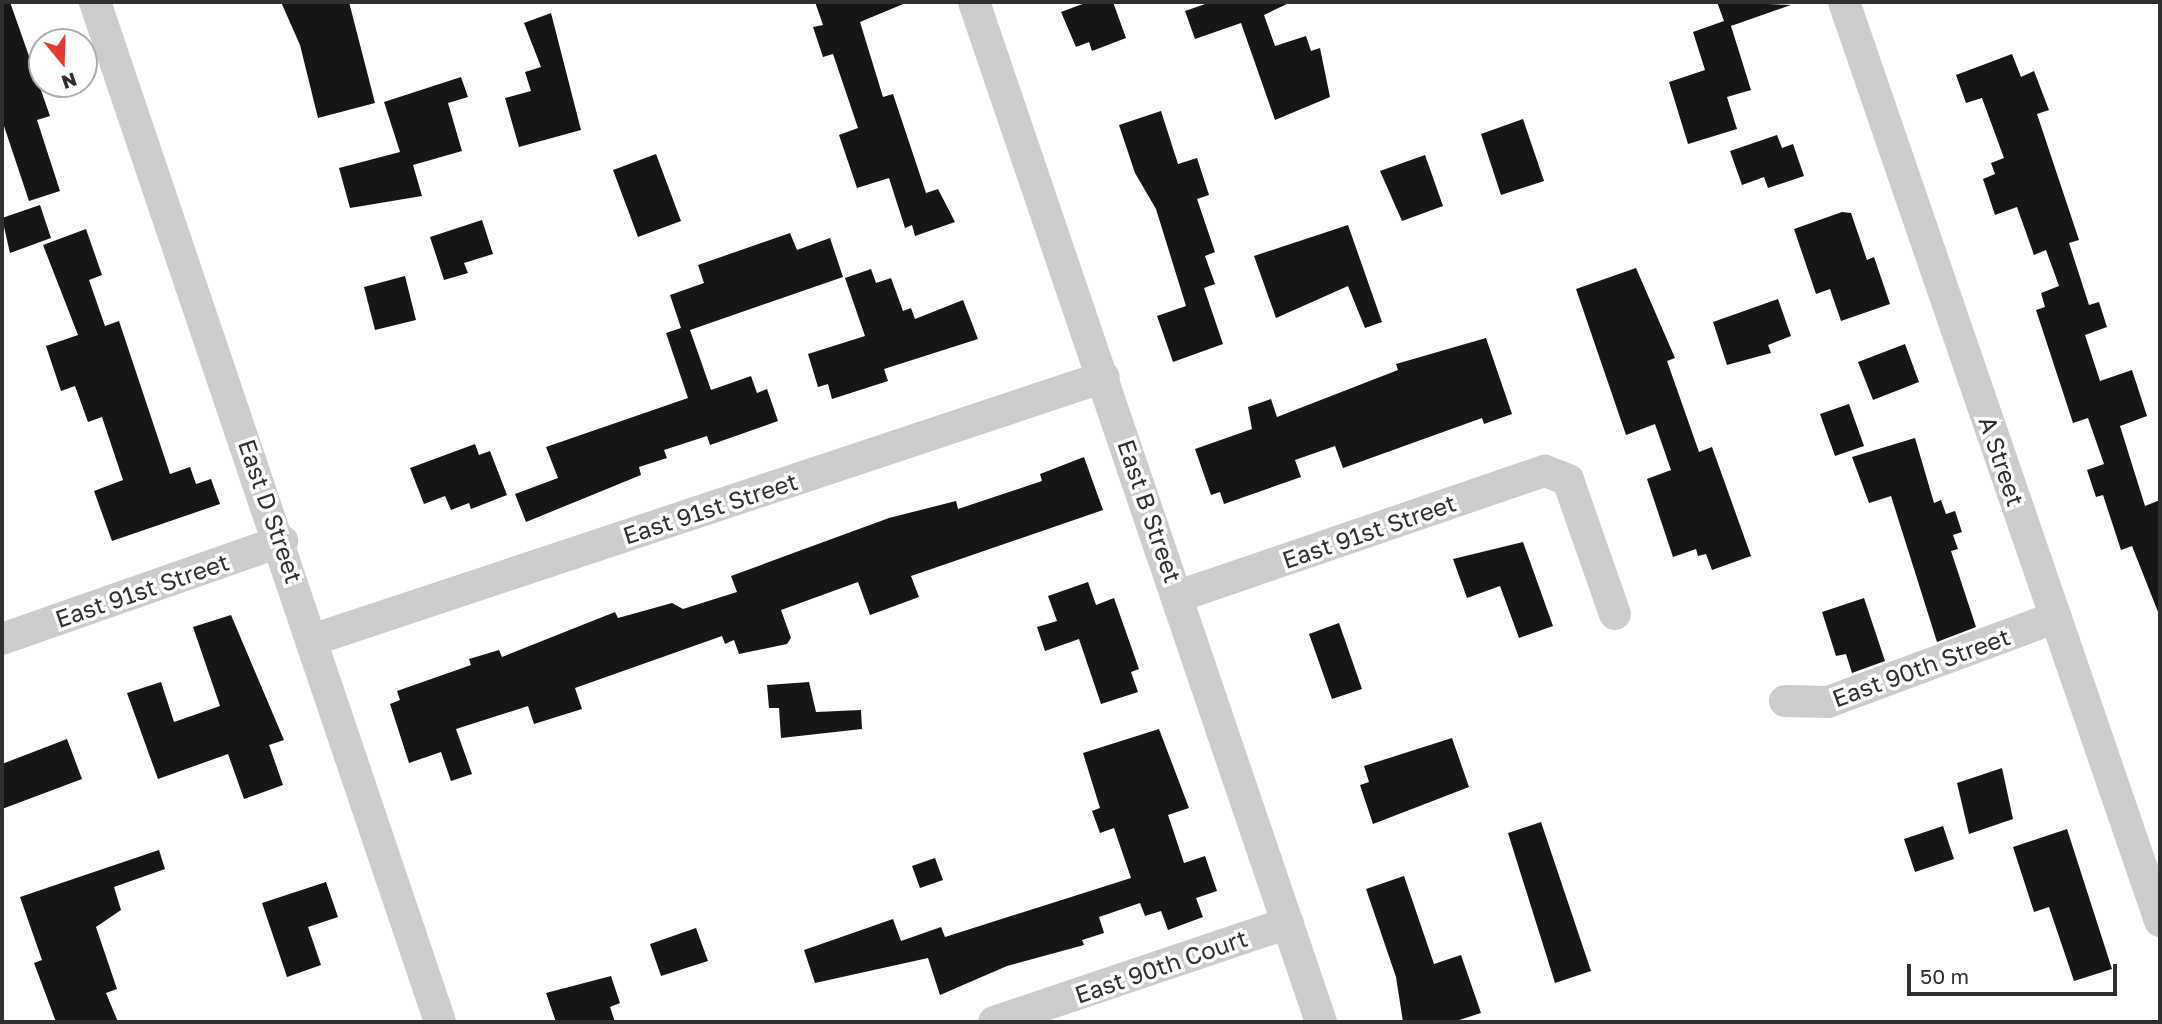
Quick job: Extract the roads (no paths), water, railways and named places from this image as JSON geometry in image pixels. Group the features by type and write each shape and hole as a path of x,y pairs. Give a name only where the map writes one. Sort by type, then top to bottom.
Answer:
{"street":[{"name":"East D Street","path":"95,2 316,639 440,1022"},
{"name":"East B Street","path":"974,2 1179,596 1321,1022"},
{"name":"A Street","path":"1844,2 2160,921"},
{"name":"East 91st Street","path":"316,639 1104,377"},
{"name":"East 91st Street","path":"1179,596 1545,471 1560,474 1615,614"},
{"name":"East 91st Street","path":"2,639 282,541"},
{"name":"East 90th Street","path":"1785,701 1829,702 2056,617"},
{"name":"East 90th Court","path":"994,1022 1289,923"}]}
